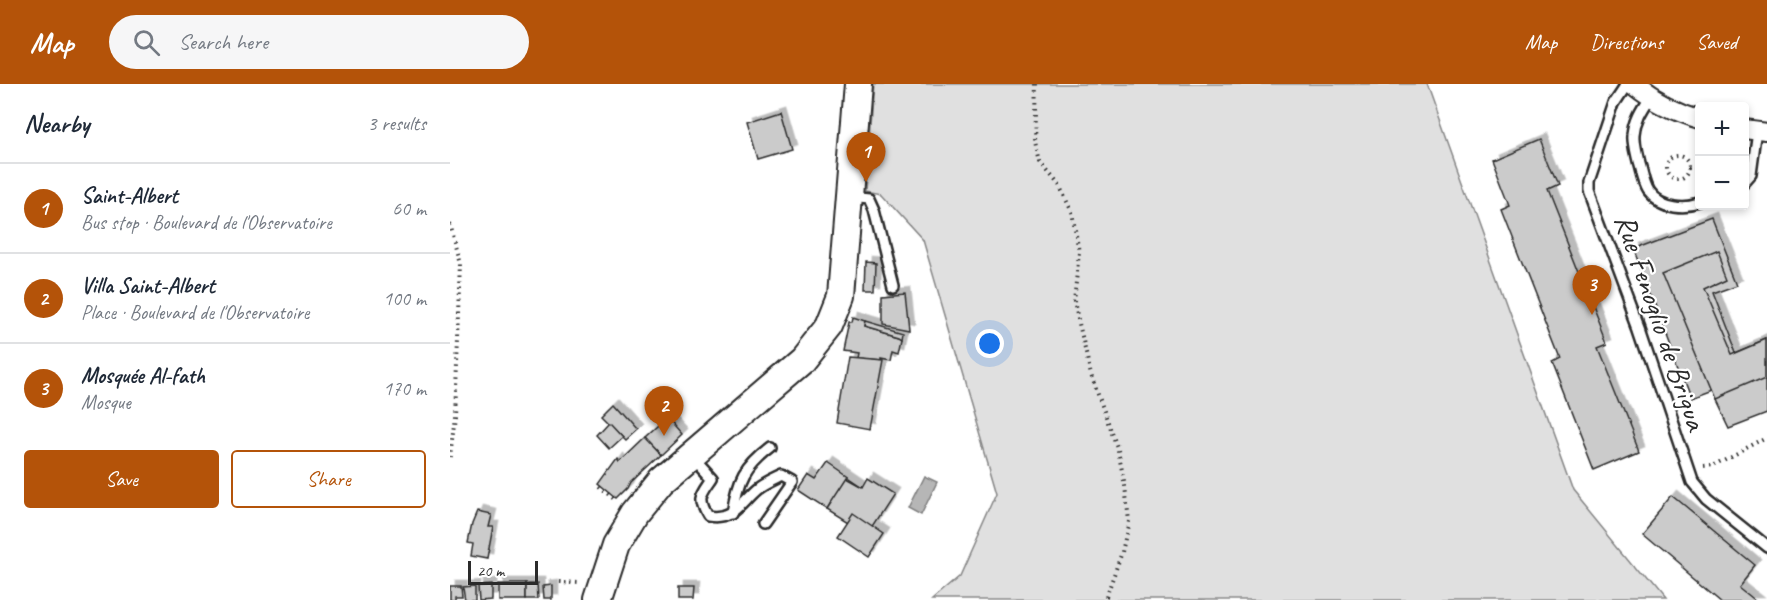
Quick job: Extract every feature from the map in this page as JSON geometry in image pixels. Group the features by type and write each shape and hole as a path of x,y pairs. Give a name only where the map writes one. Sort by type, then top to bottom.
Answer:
{"main road":[{"path":"592,592 635,513 661,481 802,360 829,326 841,296 858,84"}],"street":[{"path":"1634,84 1651,98 1695,116"}],"lane":[{"name":"Rue Fenoglio de Brigua","path":"1628,84 1616,102 1588,187 1640,327 1686,470 1698,492 1767,548"},
{"path":"1651,98 1638,119 1635,137 1644,183 1649,193 1662,201 1676,205 1695,203"},
{"path":"1749,178 1756,130"},
{"path":"850,197 869,200 874,210 893,285"},
{"path":"734,513 737,487 753,461 770,448"},
{"path":"692,455 713,478 702,494 702,507 708,516 719,518 734,513 757,489 781,476 792,482 763,524"}],"path":[{"path":"1036,84 1035,142 1040,162 1059,185 1072,212 1079,252 1074,302 1091,375 1118,450 1126,494 1129,521 1122,552 1105,600"},
{"path":"1679,155 1686,158 1690,167 1686,176 1679,179 1668,175 1666,167 1668,160 1679,155"},
{"path":"1690,167 1695,168"},
{"path":"450,224 460,264 455,415 450,457"},
{"path":"1686,470 1713,466 1767,438"},
{"path":"601,487 620,502"},
{"path":"558,582 592,592"}],"shaded area":[{"path":"873,84 1427,84 1573,490 1663,600 932,600 960,576 997,493 923,240 881,194 865,191"},
{"path":"924,476 937,482 921,515 908,508"}],"building":[{"path":"781,111 792,149 758,159 747,122"},
{"path":"1539,139 1558,186 1547,191 1607,342 1597,346 1639,451 1594,470 1552,363 1560,359 1501,209 1510,205 1492,159"},
{"path":"1712,219 1737,282 1712,291 1736,353 1767,340 1767,411 1728,426 1715,399 1714,389 1690,398 1633,249"},
{"path":"1717,251 1727,276 1703,287 1732,355 1767,340 1767,377 1715,399 1663,273"},
{"path":"866,262 876,263 875,290 865,290"},
{"path":"905,292 909,329 883,324 883,294"},
{"path":"853,317 865,321 864,326 902,338 899,352 893,350 891,360 881,358 881,360 856,358 857,353 843,351 849,322 852,322"},
{"path":"865,321 903,332 902,338 864,326"},
{"path":"848,357 883,360 870,429 837,423"},
{"path":"613,403 636,429 625,439 601,415"},
{"path":"667,418 682,435 661,455 645,438"},
{"path":"609,422 622,436 609,448 597,435"},
{"path":"645,438 661,455 631,483 618,499 600,484 618,459 620,462"},
{"path":"828,463 863,487 846,511 831,502 827,509 798,490 808,475 816,480"},
{"path":"847,478 863,487 868,478 893,494 869,531 850,519 848,522 827,509"},
{"path":"1673,497 1755,565 1740,584 1760,600 1720,600 1642,534"},
{"path":"477,512 491,515 488,527 493,527 487,559 471,556 473,544 468,543"},
{"path":"853,513 884,534 869,557 838,536"},
{"path":"498,584 527,584 527,600 498,600"},
{"path":"527,584 538,584 539,600 527,600"},
{"path":"491,585 491,599 479,600 478,586"},
{"path":"450,586 461,586 462,596 455,596 455,600 450,600"},
{"path":"475,586 475,600 465,600 463,587"},
{"path":"551,586 551,600 544,600 543,587"},
{"path":"678,588 694,588 693,600 678,600"}],"place":[{"name":"Saint-Albert","path":"866,182"},
{"name":"Mosquée Al-fath","path":"1592,315"},
{"name":"Villa Saint-Albert","path":"664,436"}]}
